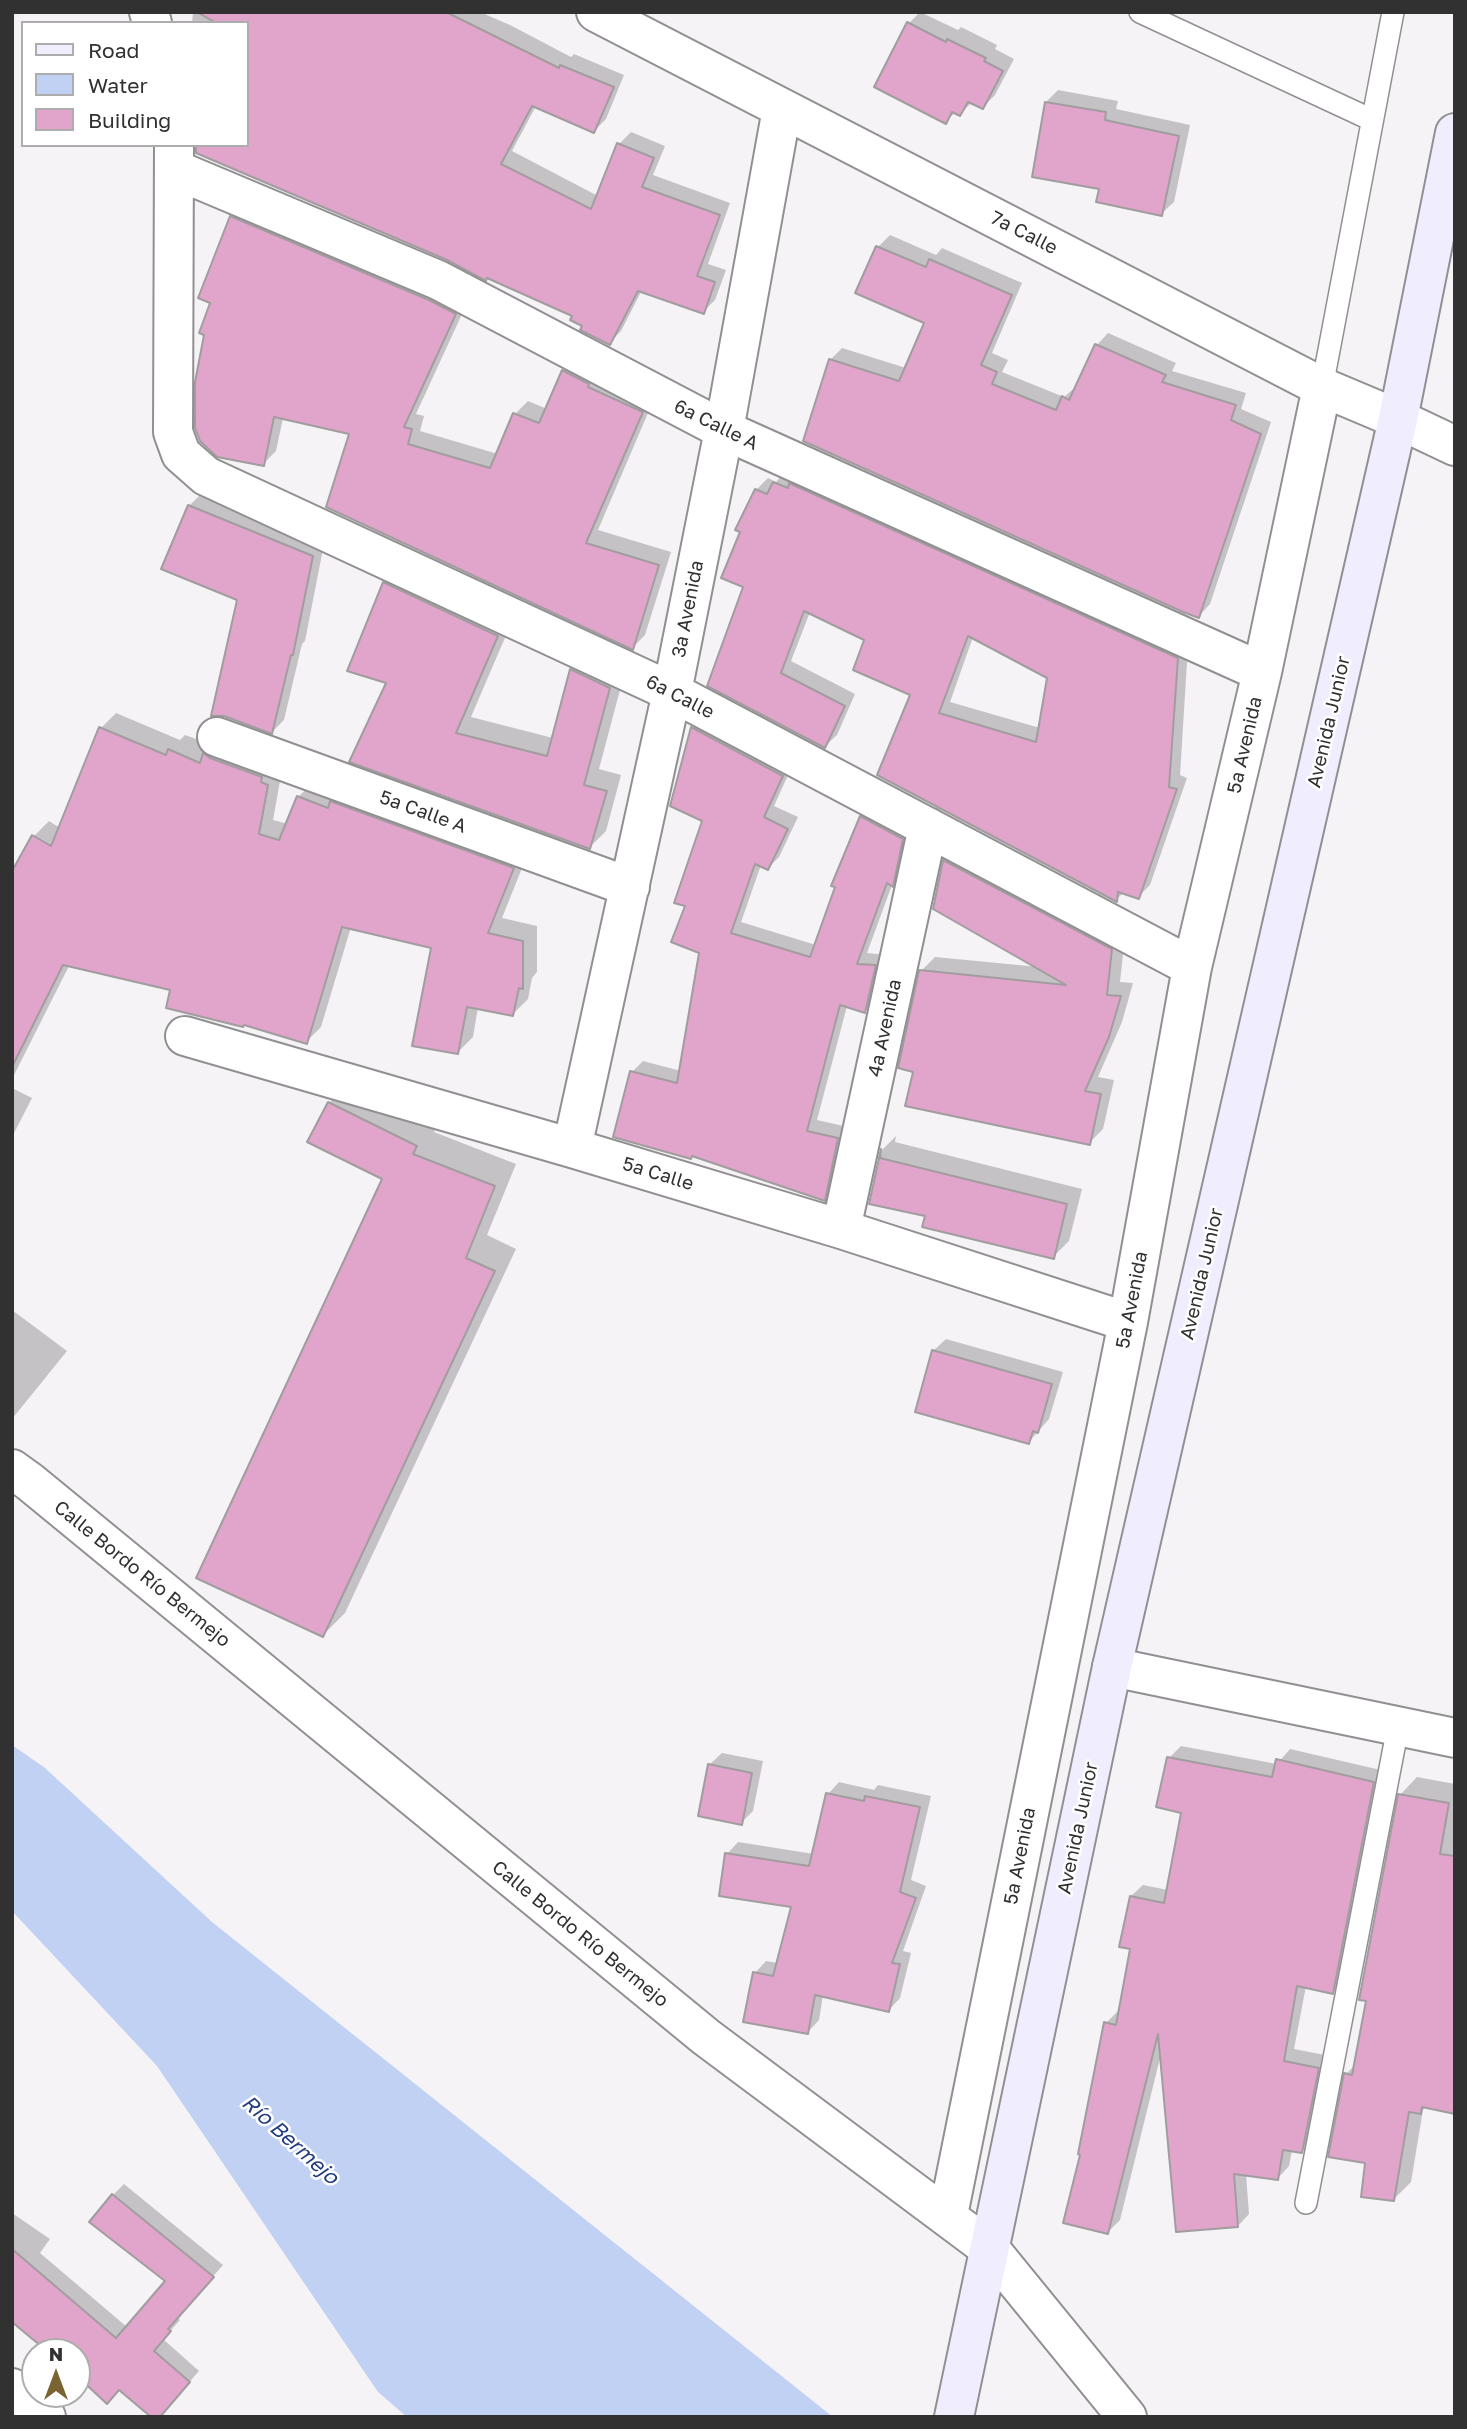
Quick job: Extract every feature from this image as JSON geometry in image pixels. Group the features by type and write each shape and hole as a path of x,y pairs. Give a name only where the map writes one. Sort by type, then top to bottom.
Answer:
{"main road":[{"name":"Avenida Junior","path":"954,2417 1112,1667 1398,419 1455,133"}],"street":[{"name":"7a Calle","path":"596,12 1322,387 1455,446"},
{"name":"3a Avenida","path":"572,1148 672,692 724,430 782,109"},
{"name":"6a Calle A","path":"174,157 438,279 724,430 1262,672"},
{"name":"6a Calle","path":"174,157 173,432 181,454 206,476 672,692 1192,967"},
{"name":"5a Avenida","path":"948,2215 1128,1322 1192,967 1262,672 1322,387"},
{"name":"5a Calle A","path":"217,737 629,887"},
{"name":"4a Avenida","path":"841,1228 928,827"},
{"name":"5a Calle","path":"185,1036 841,1228 1128,1322"},
{"name":"Calle Bordo Río Bermejo","path":"12,1469 706,2037 948,2215 990,2249 1127,2417"},
{"path":"1112,1667 1455,1738"},
{"path":"12,2388 46,2417"}],"lane":[{"path":"1140,12 1372,120"},
{"path":"1322,387 1392,12"},
{"path":"1306,2203 1398,1727"}],"water":[{"name":"Río Bermejo","path":"12,1745 45,1768 212,1922 833,2417 407,2417 378,2392 157,2066 12,1911"}],"building":[{"path":"197,12 446,12 559,68 560,65 614,87 594,133 532,106 501,164 591,209 617,143 654,158 642,187 720,215 697,276 715,282 704,314 638,291 610,345 580,330 582,326 570,320 572,316 196,153 196,147 248,147 248,21 213,21"},
{"path":"907,22 986,58 984,61 1003,71 983,109 968,102 960,116 952,112 946,124 874,87"},
{"path":"1045,102 1106,112 1105,120 1179,136 1162,216 1096,202 1099,189 1032,177"},
{"path":"230,216 429,300 456,314 404,427 412,429 408,444 490,468 513,413 539,423 562,370 589,384 588,387 643,412 586,543 659,565 633,650 326,507 349,434 274,417 264,466 217,457 200,441 195,428 195,382 204,335 199,333 210,303 198,298"},
{"path":"876,246 926,267 929,259 1012,295 981,365 997,372 992,384 1056,410 1062,396 1069,400 1095,344 1166,375 1162,382 1236,405 1231,420 1261,434 1199,618 803,441 829,359 899,381 924,323 855,293"},
{"path":"773,482 788,488 789,483 1178,658 1169,787 1177,789 1139,899 1118,892 1117,902 877,775 910,695 853,670 864,640 804,611 781,673 845,706 825,748 707,686 743,587 721,578 740,532 735,530 755,489 767,494","holes":["968,636 1047,678 1036,742 939,713"]},
{"path":"188,505 313,556 293,655 272,734 224,716 211,716 237,600 161,569"},
{"path":"383,582 498,636 456,733 547,756 570,669 610,688 584,785 607,791 590,849 349,762 386,683 347,671"},
{"path":"99,727 166,755 168,749 200,763 203,753 262,777 261,782 268,785 259,834 279,840 297,796 328,808 330,801 514,868 488,933 523,941 523,989 519,988 513,1016 467,1007 458,1054 412,1046 431,948 342,927 307,1044 244,1025 243,1027 166,1008 170,990 63,965 12,1067 12,871 32,835 51,846"},
{"path":"691,727 783,776 764,817 788,829 768,870 755,864 731,933 810,957 835,887 831,886 860,816 903,839 893,887 887,883 857,964 876,965 865,1013 840,1005 807,1131 838,1138 825,1201 692,1156 691,1159 613,1137 630,1071 677,1083 699,953 671,942 685,906 674,903 702,821 670,806"},
{"path":"943,860 1112,949 1107,995 1121,996 1109,1037 1085,1091 1101,1094 1090,1145 905,1106 913,1072 898,1068 919,970 1066,985 933,909"},
{"path":"328,1102 417,1146 413,1154 495,1186 466,1258 495,1271 323,1637 196,1578 382,1179 307,1142"},
{"path":"881,1149 880,1158 1067,1204 1054,1259 922,1227 925,1216 869,1204"},
{"path":"932,1350 1052,1384 1038,1433 1033,1431 1029,1444 915,1412"},
{"path":"1167,1757 1272,1777 1276,1759 1374,1782 1333,1994 1297,1986 1284,2061 1319,2068 1302,2153 1283,2150 1278,2180 1234,2174 1238,2227 1176,2232 1158,2034 1108,2234 1063,2223 1080,2155 1078,2154 1104,2022 1116,2025 1130,1949 1119,1947 1130,1896 1164,1903 1181,1813 1156,1807"},
{"path":"708,1764 752,1773 742,1825 698,1816"},
{"path":"826,1793 864,1801 865,1796 920,1807 900,1892 916,1898 892,1963 900,1964 889,2012 815,1995 808,2034 743,2022 753,1972 773,1976 791,1907 719,1896 725,1853 809,1866"},
{"path":"1398,1794 1449,1803 1440,1854 1455,1856 1455,2114 1422,2107 1421,2114 1409,2112 1394,2201 1361,2197 1365,2163 1328,2157 1344,2073 1352,2075 1366,2001 1359,2000"},
{"path":"112,2194 214,2277 168,2329 171,2331 154,2351 190,2382 160,2417 151,2417 119,2390 107,2404 91,2389 91,2338 31,2338 12,2322 12,2249 116,2338 165,2281 89,2222"}]}
